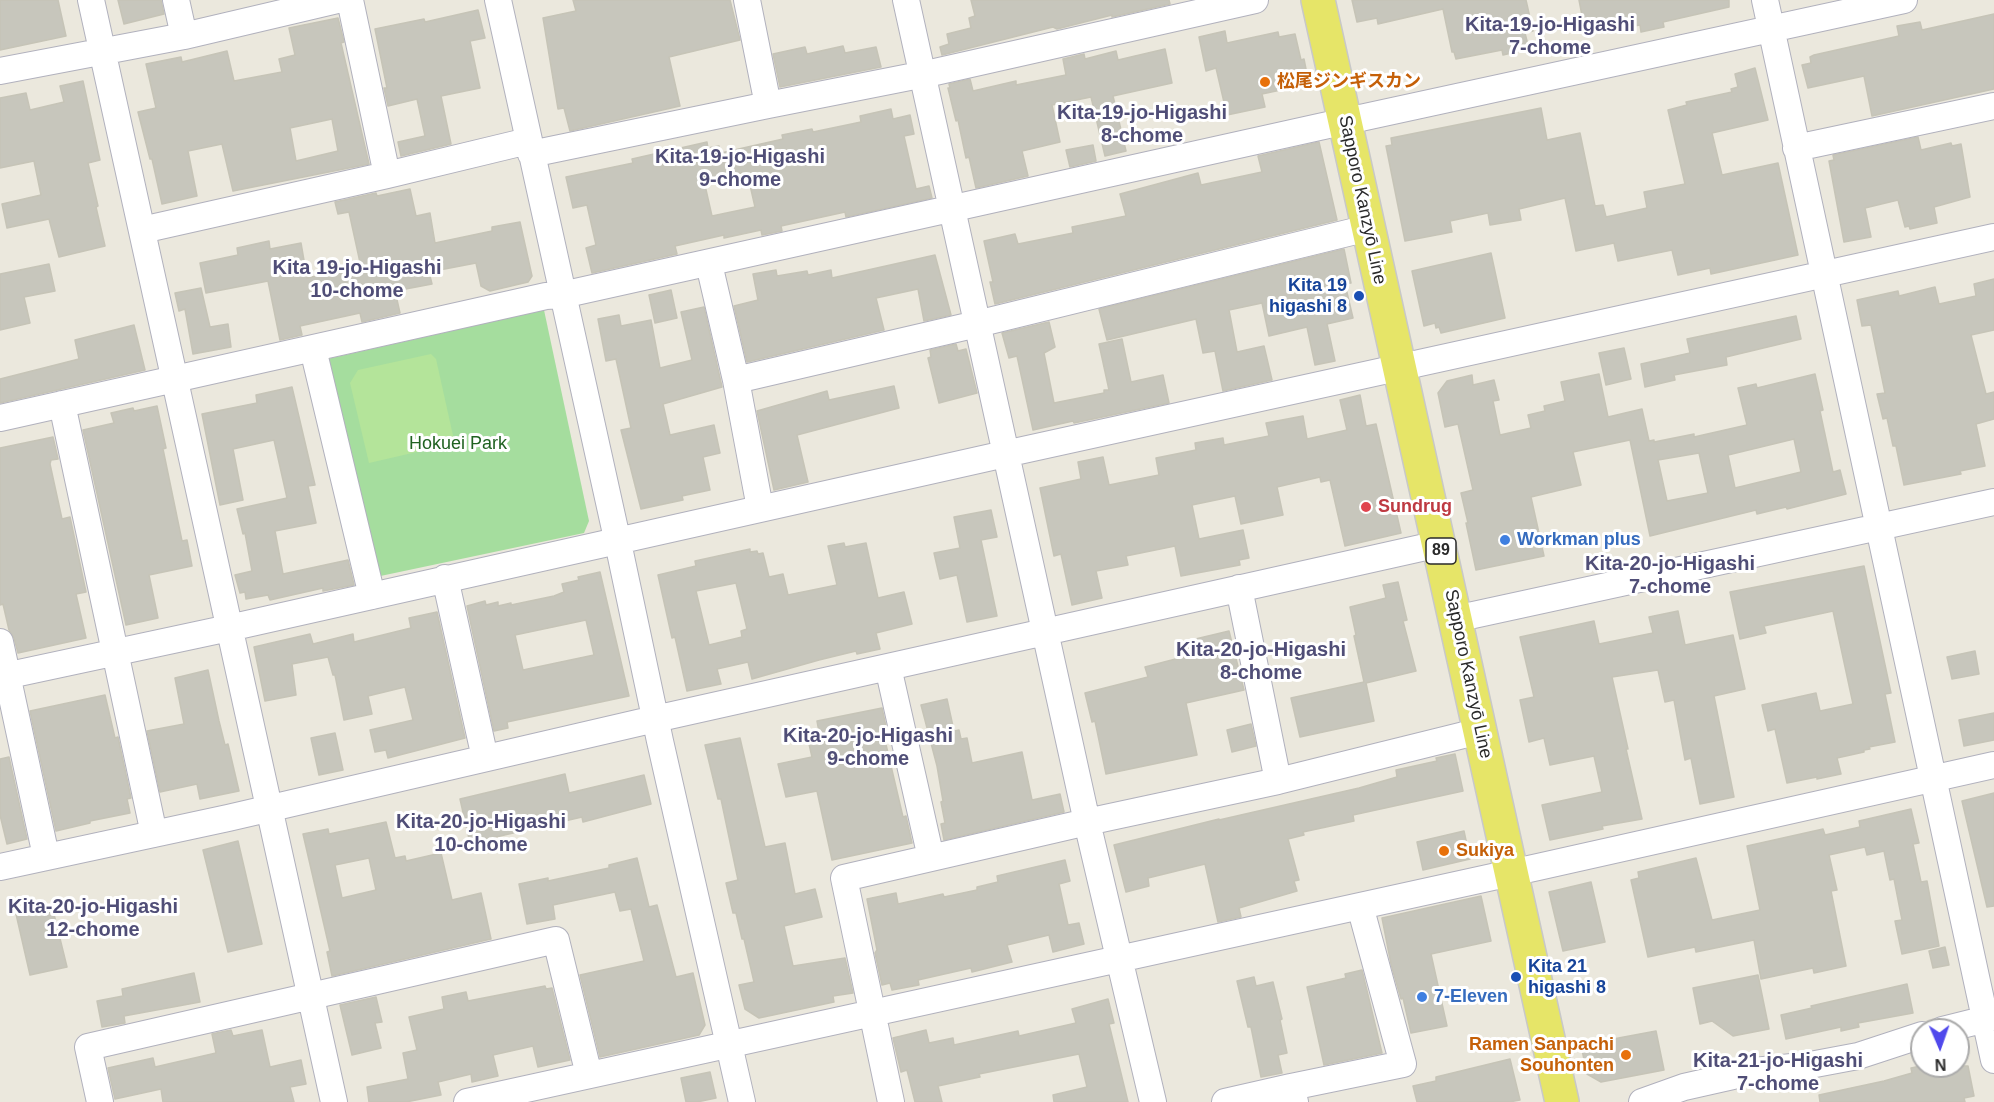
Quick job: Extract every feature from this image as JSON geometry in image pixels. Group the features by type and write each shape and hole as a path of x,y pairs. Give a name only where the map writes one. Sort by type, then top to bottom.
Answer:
{"main road":[{"name":"Sapporo Kanzyō Line","path":"1318,0 1562,1102"}],"street":[{"path":"91,0 334,1102"},
{"path":"176,0 184,36"},
{"path":"0,70 184,36 337,0"},
{"path":"350,0 387,175"},
{"path":"498,0 655,719 742,1102"},
{"path":"747,0 768,105"},
{"path":"906,0 1087,822 1152,1102"},
{"path":"142,230 387,175 922,75 1255,0"},
{"path":"1765,0 1878,526 1989,1018 1994,1060"},
{"path":"0,418 546,296 562,295 709,264 950,208 1904,0"},
{"path":"1796,148 1994,106"},
{"path":"736,380 977,324 1368,228"},
{"path":"4,676 1994,237"},
{"path":"709,264 736,380 760,508"},
{"path":"313,349 372,596"},
{"path":"62,404 154,834"},
{"path":"1455,619 1994,501"},
{"path":"0,867 1439,544"},
{"path":"445,578 485,758"},
{"path":"1239,588 1278,781"},
{"path":"0,642 4,676 46,856"},
{"path":"888,667 931,858"},
{"path":"891,1102 844,878 1278,781 1480,731"},
{"path":"467,1102 1994,765"},
{"path":"1225,1102 1293,1095 1403,1064 1360,906"},
{"path":"100,1102 88,1047 556,940 589,1075"},
{"path":"1970,1023 1989,1018"},
{"path":"1642,1102 1684,1087 1755,1071 1810,1065 1858,1056 1910,1039"}],"green space":[{"name":"Hokuei Park","path":"544,310 589,521 584,533 371,578 327,359"},
{"path":"431,354 436,359 454,440 447,445 369,463 350,383 358,370"}],"building":[{"path":"0,0 58,0 66,36 0,50"},
{"path":"118,0 161,0 164,14 124,24"},
{"path":"573,0 730,0 740,40 669,57 680,106 570,131 564,108 558,109 543,18 576,11"},
{"path":"971,0 1169,0 1170,4 1057,29 1053,27 942,55 940,47 949,44 947,34 971,28 969,18 975,16"},
{"path":"1352,0 1526,0 1533,31 1525,33 1529,49 1503,55 1502,50 1456,59 1452,52 1443,9 1378,24 1377,18 1357,22"},
{"path":"1579,0 1729,0 1729,7 1663,22 1664,27 1641,32 1640,25 1598,32 1596,24 1584,26"},
{"path":"478,10 485,38 470,41 480,88 441,96 451,144 401,156 398,142 425,136 417,99 388,106 384,88 387,88 375,29 424,19 425,22"},
{"path":"1994,14 1994,89 1872,116 1864,76 1808,88 1802,65 1811,63 1810,57 1814,55 1899,36 1897,26 1920,22 1922,30"},
{"path":"338,18 344,42 341,43 369,164 233,191 222,144 188,151 197,196 162,204 138,112 156,108 146,64 181,57 182,62 227,51 234,81 282,72 279,59 295,55 289,28","holes":["332,119 338,151 296,161 290,128"]},
{"path":"1225,31 1227,43 1278,32 1279,37 1295,34 1301,60 1304,59 1309,84 1262,94 1265,107 1227,115 1216,68 1206,71 1199,37"},
{"path":"843,46 845,53 876,47 881,67 780,87 773,54 805,47 807,54"},
{"path":"1165,49 1172,83 1113,96 1126,151 1105,156 1091,97 1052,105 1060,142 1022,151 1028,176 976,188 969,157 966,158 958,120 956,121 949,84 970,79 973,91 1016,81 1016,85 1066,75 1063,59 1084,54 1085,59 1116,51 1118,60"},
{"path":"1755,68 1768,120 1712,133 1722,175 1778,163 1798,255 1711,274 1710,268 1678,275 1672,250 1618,261 1614,243 1576,251 1565,198 1519,209 1521,220 1490,225 1488,213 1450,221 1452,232 1405,241 1386,146 1392,145 1391,138 1541,108 1547,140 1580,133 1595,206 1603,205 1606,217 1647,208 1644,192 1685,184 1668,110 1687,105 1686,102 1732,92 1731,89 1738,87 1735,74"},
{"path":"83,81 100,160 88,163 105,246 59,257 49,219 7,228 2,204 41,195 34,161 0,168 0,98 26,93 30,110 64,102 60,86"},
{"path":"891,109 893,119 910,115 914,134 904,136 916,189 929,186 932,198 846,217 845,212 781,226 782,231 762,235 761,230 724,238 724,235 675,246 677,254 592,273 586,248 596,245 587,205 573,208 566,177 633,163 632,159 707,142 708,148 719,146 721,153 783,139 782,135 812,129 813,132 861,122 860,116","holes":["747,172 755,207 712,216 704,181"]},
{"path":"1918,137 1921,150 1951,143 1952,146 1961,144 1970,197 1934,207 1937,223 1910,229 1909,226 1905,227 1898,200 1865,208 1871,237 1844,242 1829,161 1834,160 1833,155"},
{"path":"1319,142 1337,220 995,304 990,282 993,282 984,241 1015,234 1018,244 1073,233 1072,227 1126,216 1120,194 1198,173 1201,185 1262,172 1258,156"},
{"path":"1093,145 1096,161 1070,167 1066,150"},
{"path":"410,189 416,216 430,213 435,243 492,231 492,227 520,222 532,276 528,282 490,291 481,286 476,263 429,272 432,284 395,291 400,313 362,322 360,313 300,326 302,335 280,340 268,281 206,293 200,263 238,255 237,248 269,241 270,249 301,243 307,278 361,267 349,212 338,214 335,202 376,193 377,196"},
{"path":"1344,249 1351,283 1345,284 1353,318 1327,324 1335,361 1315,365 1307,327 1269,336 1262,303 1229,310 1237,352 1264,346 1272,380 1223,391 1215,351 1203,353 1196,319 1107,340 1099,309"},
{"path":"1491,253 1505,318 1441,333 1435,323 1424,326 1412,271"},
{"path":"935,255 951,315 924,321 918,289 876,298 884,330 747,362 734,306 758,300 753,274 776,270 777,276 807,271 808,275 831,270 832,278"},
{"path":"49,264 55,291 24,297 30,323 0,330 0,274"},
{"path":"1994,279 1994,330 1971,335 1986,394 1994,392 1994,419 1976,424 1985,466 1960,471 1961,474 1904,485 1896,446 1893,446 1887,418 1883,419 1877,394 1885,393 1871,325 1862,326 1857,300 1898,291 1899,296 1935,287 1939,304 1976,296 1974,284"},
{"path":"201,288 210,327 228,324 231,347 193,354 185,309 179,311 175,293"},
{"path":"671,290 677,318 655,323 649,295"},
{"path":"704,307 722,387 663,404 670,435 714,425 720,453 703,457 710,490 682,496 683,500 641,509 621,430 631,428 616,359 606,361 598,319 619,315 621,326 651,320 660,368 692,360 681,312"},
{"path":"1796,316 1801,339 1726,357 1727,365 1674,375 1675,380 1645,387 1641,364 1690,353 1687,339"},
{"path":"1049,322 1055,347 1044,353 1054,403 1109,390 1099,344 1122,339 1131,382 1163,375 1169,403 1033,430 1017,356 1009,358 1002,333"},
{"path":"134,325 145,370 0,403 0,379 79,359 75,340"},
{"path":"956,344 958,351 966,349 977,393 939,403 928,358 931,357 930,350"},
{"path":"1624,348 1631,379 1606,385 1599,353"},
{"path":"1599,374 1608,417 1642,409 1649,441 1654,440 1654,442 1694,434 1694,437 1747,425 1738,388 1756,384 1757,388 1815,374 1833,472 1840,470 1846,494 1787,509 1786,507 1757,514 1756,510 1650,536 1630,440 1573,452 1581,485 1531,497 1544,556 1476,570 1461,493 1473,490 1458,424 1445,427 1438,393 1447,381 1472,375 1473,385 1494,380 1499,400 1493,401 1500,435 1531,428 1528,415 1545,411 1544,406 1565,401 1561,382","holes":["1794,439 1801,472 1735,488 1728,455","1699,453 1708,493 1667,501 1658,460"]},
{"path":"894,386 899,408 797,435 808,482 774,490 757,411 827,391 829,400"},
{"path":"292,387 315,485 308,486 316,523 275,531 283,574 348,560 354,585 323,591 323,588 270,600 268,595 246,599 245,592 240,593 235,575 252,571 245,533 243,534 237,509 287,498 274,440 233,449 243,500 220,505 202,414 257,403 256,395"},
{"path":"1360,395 1366,426 1376,424 1401,533 1345,546 1330,480 1321,482 1320,477 1277,487 1283,515 1241,524 1235,496 1192,505 1199,539 1243,530 1249,558 1239,560 1240,565 1181,576 1175,546 1126,556 1128,565 1096,571 1102,598 1072,605 1061,554 1054,556 1040,488 1081,479 1078,462 1103,457 1109,485 1159,475 1156,458 1196,450 1195,443 1223,438 1224,445 1269,436 1266,423 1303,416 1307,439 1347,430 1340,400"},
{"path":"157,406 166,448 163,449 182,541 187,540 192,566 149,575 158,618 126,625 83,430 114,423 111,413"},
{"path":"53,437 58,459 51,460 50,464 62,519 70,517 86,592 76,594 86,638 18,653 9,630 3,604 0,605 0,448"},
{"path":"991,510 997,537 981,540 997,616 967,622 957,575 940,579 934,553 960,548 954,517"},
{"path":"844,543 845,547 866,543 878,598 904,592 912,624 876,633 880,649 857,654 856,651 752,679 748,662 717,669 721,684 687,691 658,575 696,566 695,561 750,549 750,552 763,553 769,577 783,574 788,595 837,585 828,546","holes":["736,583 747,629 741,631 742,637 709,645 696,591"]},
{"path":"1864,566 1891,693 1885,694 1895,742 1869,747 1870,749 1864,752 1837,758 1841,774 1787,783 1775,729 1768,731 1762,705 1816,693 1820,711 1853,704 1833,611 1764,626 1766,633 1740,639 1730,592"},
{"path":"600,572 629,696 507,722 508,728 494,731 467,606 485,601 486,605 498,602 498,606 511,603 511,605 554,596 564,592 562,584 579,580 578,577","holes":["586,620 594,655 523,670 515,635"]},
{"path":"1398,582 1407,620 1403,621 1416,671 1366,683 1374,721 1300,737 1291,698 1364,682 1350,607 1386,598 1383,585"},
{"path":"1678,611 1685,645 1733,635 1745,689 1714,696 1734,797 1700,804 1691,758 1685,760 1674,700 1665,702 1658,670 1612,677 1642,819 1602,826 1603,829 1550,840 1542,805 1602,792 1594,756 1550,765 1544,738 1529,742 1520,700 1534,697 1520,637 1594,621 1599,644 1653,633 1649,617"},
{"path":"437,612 465,738 388,758 386,750 375,752 370,730 413,720 405,687 368,696 372,714 344,720 335,675 333,675 328,657 292,664 296,695 265,701 254,647 310,634 313,644 353,634 354,642 411,628 409,618"},
{"path":"1229,631 1244,690 1186,703 1197,755 1106,774 1095,721 1092,722 1085,693 1148,677 1145,667 1187,656 1183,642"},
{"path":"1975,651 1979,674 1952,679 1947,657"},
{"path":"208,670 225,745 228,744 239,791 200,799 197,784 160,792 147,731 184,724 175,678"},
{"path":"105,695 115,738 118,737 131,798 127,799 130,813 56,831 30,711"},
{"path":"947,699 954,731 959,730 961,739 967,738 972,763 1022,752 1032,800 1060,794 1064,812 944,840 941,824 945,823 941,802 943,801 937,766 921,705"},
{"path":"882,708 888,736 884,736 903,817 906,816 912,843 832,860 817,791 786,797 778,764 812,757 809,744 821,742 817,721"},
{"path":"1994,713 1994,740 1964,746 1959,720"},
{"path":"1251,724 1256,746 1232,752 1227,730"},
{"path":"335,733 343,770 319,775 311,738"},
{"path":"740,738 765,847 785,843 795,894 815,889 822,917 784,926 793,966 845,958 853,993 833,996 834,1002 759,1018 745,1009 739,985 754,982 744,939 742,939 736,913 733,913 726,883 738,880 721,799 718,799 705,745"},
{"path":"1455,754 1463,791 1353,815 1354,821 1303,832 1304,835 1288,839 1299,880 1294,881 1297,891 1239,908 1241,917 1218,922 1205,864 1148,878 1149,886 1126,892 1114,845 1359,788 1397,777 1396,770 1437,761 1436,758"},
{"path":"9,757 27,839 7,844 0,815 0,759"},
{"path":"565,774 569,793 644,775 651,804 583,822 582,817 470,843 460,799"},
{"path":"1994,793 1994,906 1987,907 1962,801"},
{"path":"1911,809 1919,843 1913,844 1921,882 1927,881 1939,946 1902,954 1895,921 1902,920 1894,879 1890,880 1884,851 1867,855 1865,847 1829,855 1837,890 1831,891 1846,966 1814,973 1813,968 1761,979 1754,940 1696,952 1695,947 1648,957 1631,880 1639,878 1638,872 1696,858 1712,920 1760,910 1747,846 1823,829 1825,835 1860,827 1859,821"},
{"path":"386,822 395,858 405,856 406,861 441,853 452,900 481,893 491,939 332,976 327,952 330,951 303,834 328,829 329,834","holes":["369,858 376,890 342,898 335,865"]},
{"name":"Sukiya","path":"1464,831 1470,859 1423,870 1417,842"},
{"path":"238,841 262,944 228,952 203,850"},
{"path":"637,858 649,907 657,905 676,977 693,973 705,1025 699,1035 600,1057 580,975 644,961 631,909 620,911 615,892 553,905 555,919 527,924 519,884 548,878 548,881 609,868 609,865"},
{"path":"1065,860 1070,881 1059,884 1068,925 1079,923 1084,944 1053,952 1049,935 1007,945 1012,962 972,972 971,968 918,980 919,985 892,990 890,983 882,985 867,899 896,893 898,904 943,894 944,897 977,890 977,887 998,882 997,876"},
{"path":"1591,882 1605,942 1563,951 1549,892"},
{"path":"1481,896 1491,941 1431,954 1447,1026 1411,1033 1403,998 1401,999 1391,964 1382,918"},
{"path":"52,906 67,967 30,975 16,914"},
{"path":"1945,947 1949,965 1933,968 1929,951"},
{"path":"1362,970 1382,1053 1324,1065 1307,987 1346,978 1345,974"},
{"path":"194,973 200,1002 124,1016 125,1023 102,1027 97,1001 123,996 122,989"},
{"path":"1758,975 1769,1029 1733,1036 1712,1021 1700,1024 1693,988"},
{"path":"1254,977 1256,986 1273,982 1287,1053 1278,1055 1282,1073 1261,1077 1251,1027 1248,1027 1237,981"},
{"path":"1907,984 1913,1013 1858,1023 1859,1027 1841,1031 1841,1027 1786,1039 1781,1015"},
{"path":"545,986 546,989 552,988 570,1060 538,1067 533,1046 493,1055 498,1076 472,1082 471,1074 438,1082 441,1095 406,1102 369,1102 367,1087 408,1079 403,1053 417,1050 409,1017 444,1009 442,997 466,992 468,1001"},
{"path":"376,997 382,1022 375,1023 381,1048 352,1055 340,1005"},
{"path":"1108,999 1114,1023 1109,1024 1128,1102 1054,1102 1053,1095 1087,1087 1079,1054 979,1074 980,1077 938,1086 942,1102 915,1102 907,1070 901,1072 893,1038 926,1030 929,1043 953,1038 954,1045 1018,1031 1019,1036 1076,1023 1072,1009"},
{"path":"231,1030 233,1036 262,1030 270,1067 301,1060 306,1084 290,1087 294,1102 163,1102 161,1089 115,1099 108,1068 153,1058 155,1067 216,1053 212,1034"},
{"path":"1656,1031 1664,1070 1601,1082 1587,1074 1581,1045"},
{"path":"1510,1059 1520,1100 1417,1102 1413,1086 1436,1081 1436,1077"},
{"path":"710,1072 716,1098 686,1102 681,1078"},
{"path":"1910,1074 1910,1078 1970,1078 1970,1076 1974,1096 1964,1098 1965,1102 1820,1102 1819,1095"}],"place":[{"name":"松尾ジンギスカン","path":"1265,82"},
{"name":"Kita 19 higashi 8","path":"1359,296"},
{"name":"Sundrug","path":"1366,507"},
{"name":"Workman plus","path":"1505,540"},
{"name":"Sukiya","path":"1444,851"},
{"name":"Kita 21 higashi 8","path":"1516,977"},
{"name":"7-Eleven","path":"1422,997"},
{"name":"Ramen Sanpachi Souhonten","path":"1626,1055"}],"district":[{"name":"Kita-19-jo-Higashi 7-chome","path":"1550,36"},
{"name":"Kita-19-jo-Higashi 8-chome","path":"1142,124"},
{"name":"Kita-19-jo-Higashi 9-chome","path":"740,168"},
{"name":"Kita 19-jo-Higashi 10-chome","path":"357,280"},
{"name":"Kita-20-jo-Higashi 7-chome","path":"1670,576"},
{"name":"Kita-20-jo-Higashi 8-chome","path":"1261,662"},
{"name":"Kita-20-jo-Higashi 9-chome","path":"868,748"},
{"name":"Kita-20-jo-Higashi 10-chome","path":"481,834"},
{"name":"Kita-20-jo-Higashi 12-chome","path":"93,918"},
{"name":"Kita-21-jo-Higashi 7-chome","path":"1778,1072"}]}
